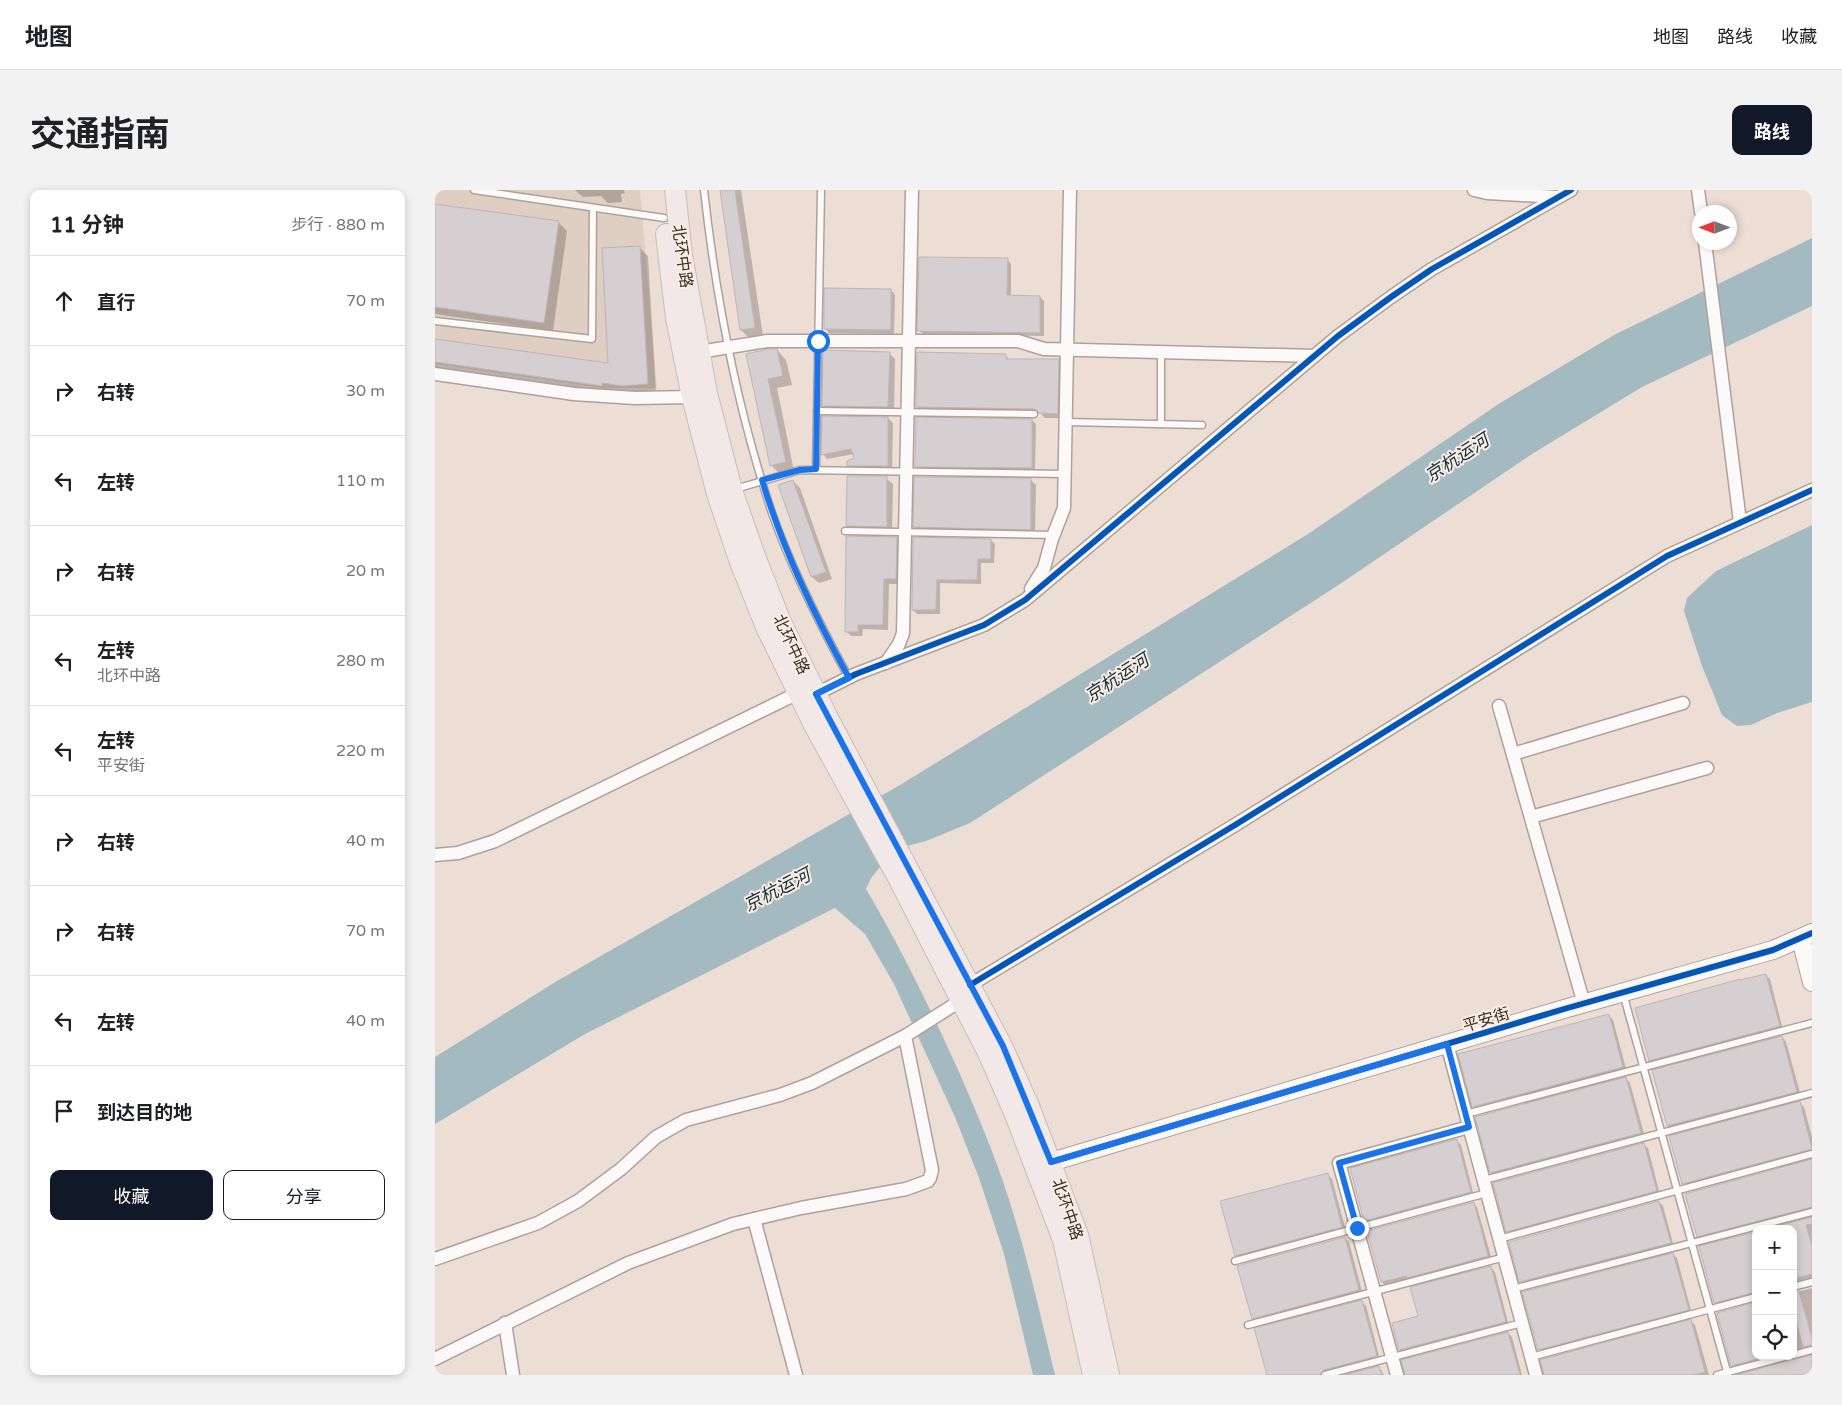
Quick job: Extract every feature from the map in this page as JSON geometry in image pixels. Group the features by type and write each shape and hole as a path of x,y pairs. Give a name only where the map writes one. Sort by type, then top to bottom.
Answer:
{"main road":[{"name":"北环中路","path":"661,190 676,318 692,397 717,494 740,562 766,627 807,693 904,873 965,993 1063,1240 1093,1375"},
{"name":"北环中路","path":"675,190 682,255 699,352 707,393 732,490 807,693"},
{"name":"北环中路","path":"965,993 1003,1046 1051,1162 1078,1235 1109,1375"}],"street":[{"path":"886,663 899,644 903,633 912,190"},
{"path":"1025,600 1044,568 1064,508 1070,190"},
{"path":"1474,190 1487,193 1558,197"},
{"path":"435,856 458,853 495,841 807,693 984,625 1025,600 1314,356 1383,302 1432,269 1571,190"},
{"path":"1698,190 1700,205"},
{"path":"1706,250 1740,522"},
{"path":"699,352 767,341 1018,341 1045,350 1314,356"},
{"path":"435,374 574,394 635,398 692,397"},
{"path":"435,1259 538,1223 578,1201 621,1169 656,1137 686,1120 780,1095 812,1083 905,1036 965,993 1667,556 1812,490"},
{"path":"1513,754 1683,703"},
{"path":"1499,706 1584,1004"},
{"path":"1531,817 1707,768"},
{"path":"1806,936 1812,982"},
{"name":"平安街","path":"1051,1162 1447,1044 1773,950 1806,936"},
{"path":"435,1359 628,1263 733,1224 906,1189 919,1185 930,1178 932,1170 905,1036"},
{"path":"1447,1044 1536,1375"},
{"path":"1397,1375 1339,1163 1469,1127"},
{"path":"753,1219 796,1375"},
{"path":"505,1323 513,1375"}],"lane":[{"path":"474,190 664,218"},
{"path":"704,190 719,301 728,347 762,480 790,560 825,634 849,678"},
{"path":"816,469 821,190"},
{"path":"435,321 592,339 593,208"},
{"path":"1161,352 1161,424"},
{"path":"817,411 1034,414"},
{"path":"1066,422 1202,425"},
{"path":"732,490 800,470 816,469 1065,474"},
{"path":"845,531 1054,535"},
{"path":"1623,993 1728,1374"},
{"path":"1466,1114 1812,1023"},
{"path":"1484,1180 1812,1093"},
{"path":"1499,1239 1812,1154"},
{"path":"1235,1260 1487,1193"},
{"path":"1513,1289 1812,1212"},
{"path":"1249,1325 1505,1257"},
{"path":"1797,1286 1812,1282"},
{"path":"1531,1357 1752,1298"},
{"path":"1325,1375 1522,1323"},
{"path":"1797,1354 1812,1350"},
{"path":"1717,1375 1728,1374 1775,1360"}],"shaded area":[{"path":"435,190 640,190 657,388 603,388 435,364"}],"water":[{"name":"京杭运河","path":"1812,238 1812,306 1642,387 1532,454 1340,584 970,823 926,841 907,846 892,856 871,878 866,889 903,956 938,1026 985,1133 999,1170 1023,1246 1055,1375 1033,1375 1004,1254 979,1178 955,1117 894,984 865,934 835,908 585,1034 435,1124 435,1057 557,981 900,785 1308,534 1500,403 1614,335"},
{"path":"1812,525 1812,702 1777,713 1751,725 1737,726 1722,715 1702,666 1684,611 1687,598 1716,571"}],"building":[{"path":"720,190 735,190 755,328 740,330"},
{"path":"435,204 559,221 544,323 435,307"},
{"path":"640,246 648,384 622,386 602,383 602,386 435,362 435,339 608,363 602,248"},
{"path":"919,257 1008,258 1007,295 1040,296 1040,333 917,331"},
{"path":"824,288 891,289 891,330 824,329"},
{"path":"777,349 783,376 768,379 786,462 770,466 746,354"},
{"path":"823,350 890,352 888,407 822,406"},
{"path":"917,352 1006,354 1006,359 1059,359 1058,414 1039,413 1034,409 916,407"},
{"path":"822,416 888,417 888,466 847,466 847,461 854,458 851,449 821,455"},
{"path":"916,417 1032,419 1032,468 915,467"},
{"path":"847,476 887,476 887,527 846,526"},
{"path":"914,477 1031,478 1031,530 913,527"},
{"path":"793,480 826,572 811,577 778,485"},
{"path":"846,536 897,537 896,579 884,579 883,625 858,625 858,632 845,632"},
{"path":"913,537 991,539 991,559 978,559 977,580 937,580 936,610 912,610"},
{"path":"1766,974 1780,1026 1649,1061 1635,1008 1740,979"},
{"path":"1609,1014 1623,1067 1472,1107 1458,1054"},
{"path":"1782,1036 1797,1092 1667,1126 1652,1070"},
{"path":"1626,1077 1641,1133 1490,1173 1475,1117"},
{"path":"1800,1101 1812,1149 1682,1184 1669,1136"},
{"path":"1457,1139 1471,1192 1364,1221 1350,1168"},
{"path":"1644,1143 1657,1191 1506,1232 1493,1183"},
{"path":"1812,1159 1812,1207 1697,1237 1685,1194"},
{"path":"1328,1173 1342,1227 1235,1256 1220,1201"},
{"path":"1659,1201 1671,1243 1519,1282 1509,1242"},
{"path":"1474,1202 1488,1256 1407,1278 1407,1276 1381,1282 1367,1231"},
{"path":"1812,1217 1812,1224 1806,1225 1812,1246 1812,1274 1797,1278 1797,1225 1782,1225"},
{"path":"1752,1233 1752,1293 1714,1303 1699,1246"},
{"path":"1345,1237 1359,1290 1252,1319 1237,1266"},
{"path":"1673,1253 1689,1310 1538,1350 1522,1292"},
{"path":"1491,1266 1506,1322 1399,1350 1392,1323 1418,1316 1410,1287"},
{"path":"1797,1291 1799,1291 1812,1338 1812,1345 1803,1347 1797,1324"},
{"path":"1362,1300 1377,1356 1324,1370 1320,1375 1267,1375 1254,1328"},
{"path":"1752,1303 1753,1360 1731,1366 1717,1313"},
{"path":"1691,1319 1705,1372 1694,1375 1544,1375 1540,1360"},
{"path":"1508,1332 1520,1375 1405,1375 1401,1360"},
{"path":"1812,1355 1812,1375 1736,1375 1797,1360"},
{"path":"1379,1366 1382,1375 1345,1375"}],"cycle path":[{"path":"816,694 856,674 984,625 1025,600 1338,336 1432,269 1571,190"},
{"path":"970,985 1235,825 1667,556 1812,490"},
{"path":"1051,1162 1564,1009 1773,950 1812,933"}],"route":[{"path":"818,341 816,469 800,470 762,480 790,560 825,634 849,678 816,694 1003,1046 1051,1162 1447,1044 1469,1127 1339,1163 1357,1228"}]}
